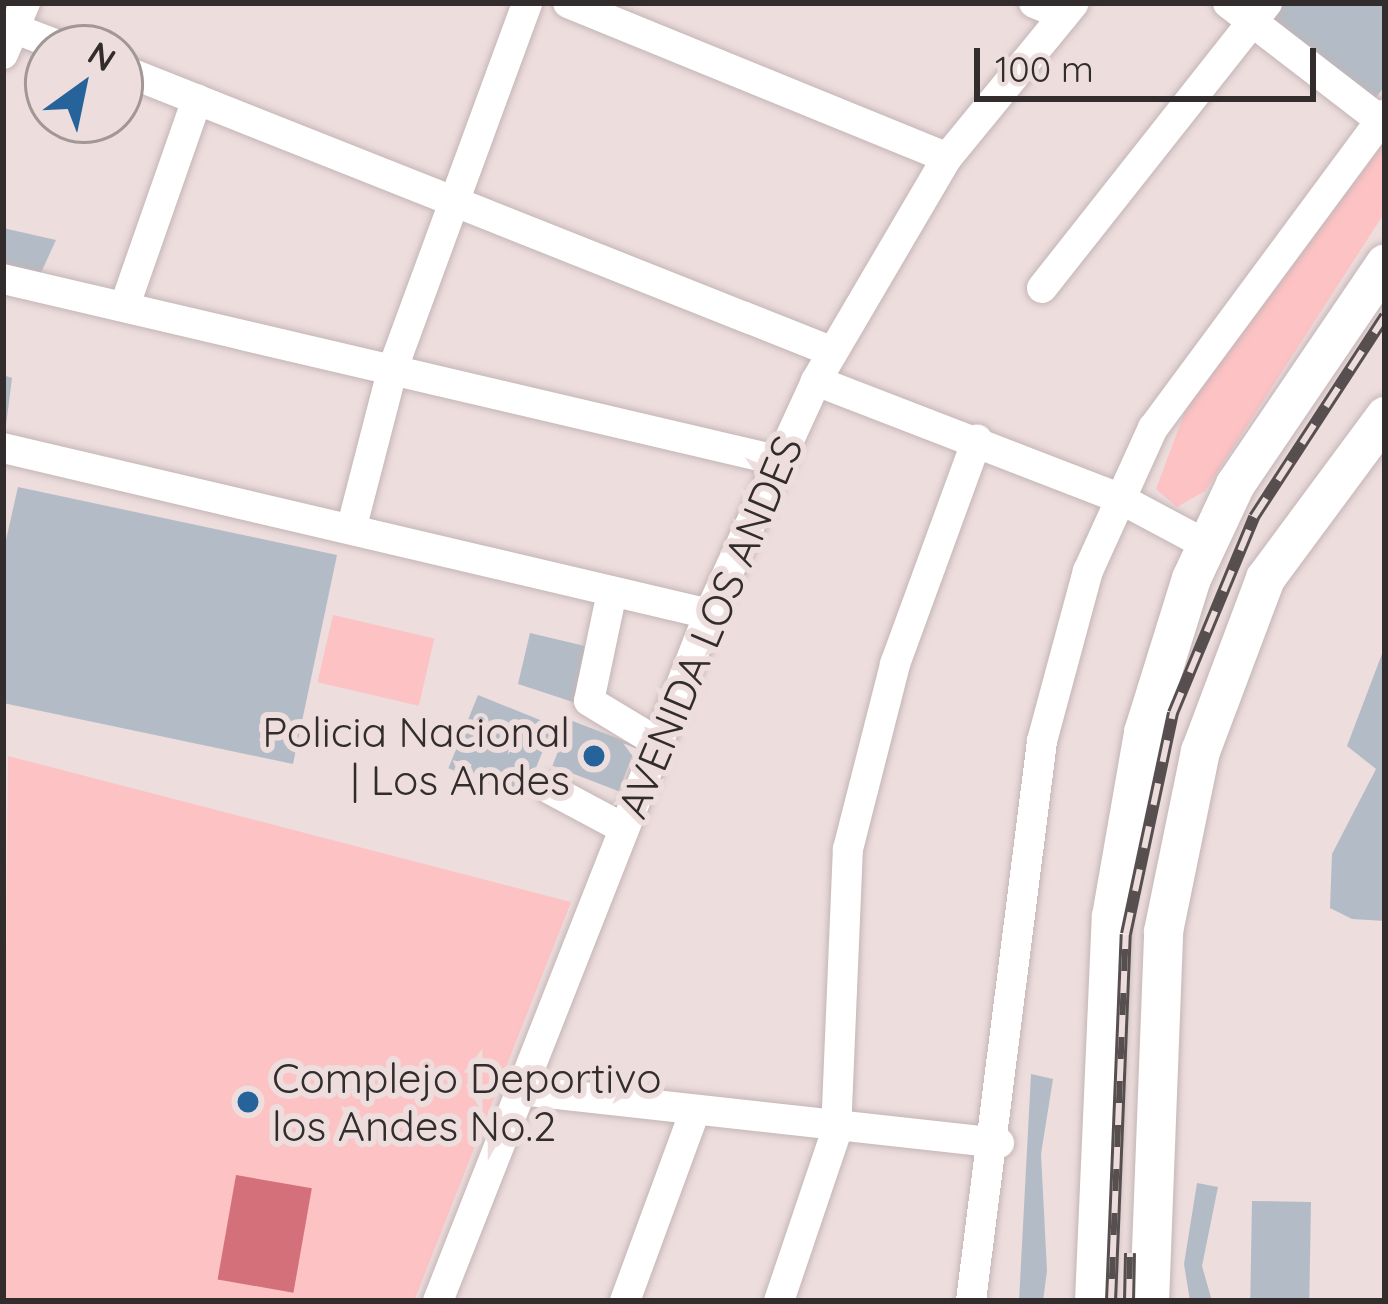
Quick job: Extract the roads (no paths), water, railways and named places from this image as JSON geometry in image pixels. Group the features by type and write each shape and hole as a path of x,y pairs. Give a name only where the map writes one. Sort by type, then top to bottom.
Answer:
{"main road":[{"path":"1094,1301 1111,916 1143,732 1205,544 1288,394 1385,263"},
{"path":"1288,394 1385,278"},
{"path":"1149,1301 1163,931 1222,679 1297,528 1385,390"},
{"path":"1297,528 1385,416"}],"street":[{"path":"352,526 393,368 527,3"},
{"path":"568,3 947,158"},
{"path":"1034,3 1069,9"},
{"name":"AVENIDA LOS ANDES","path":"438,1301 709,614 816,381 947,158 1069,9"},
{"path":"971,1301 999,1143 1042,741 1117,497 1228,317 1383,117 1249,9 1042,288"},
{"path":"144,79 833,352"},
{"path":"125,304 196,99"},
{"path":"3,279 781,461"},
{"path":"816,381 1117,497 1205,544"},
{"path":"779,1301 836,1132 848,849 895,664 976,440"},
{"path":"3,448 352,526 709,614"},
{"path":"612,592 589,700 657,742"},
{"path":"550,789 623,828"},
{"path":"520,1090 836,1132 999,1143"},
{"path":"625,1301 694,1113"}],"railway":[{"path":"1111,1301 1126,934 1173,713 1254,517 1385,316"},
{"path":"1129,1301 1130,1253"}],"place":[{"name":"Policia Nacional | Los Andes","path":"594,756"},
{"name":"Complejo Deportivo los Andes No.2","path":"248,1102"}]}
